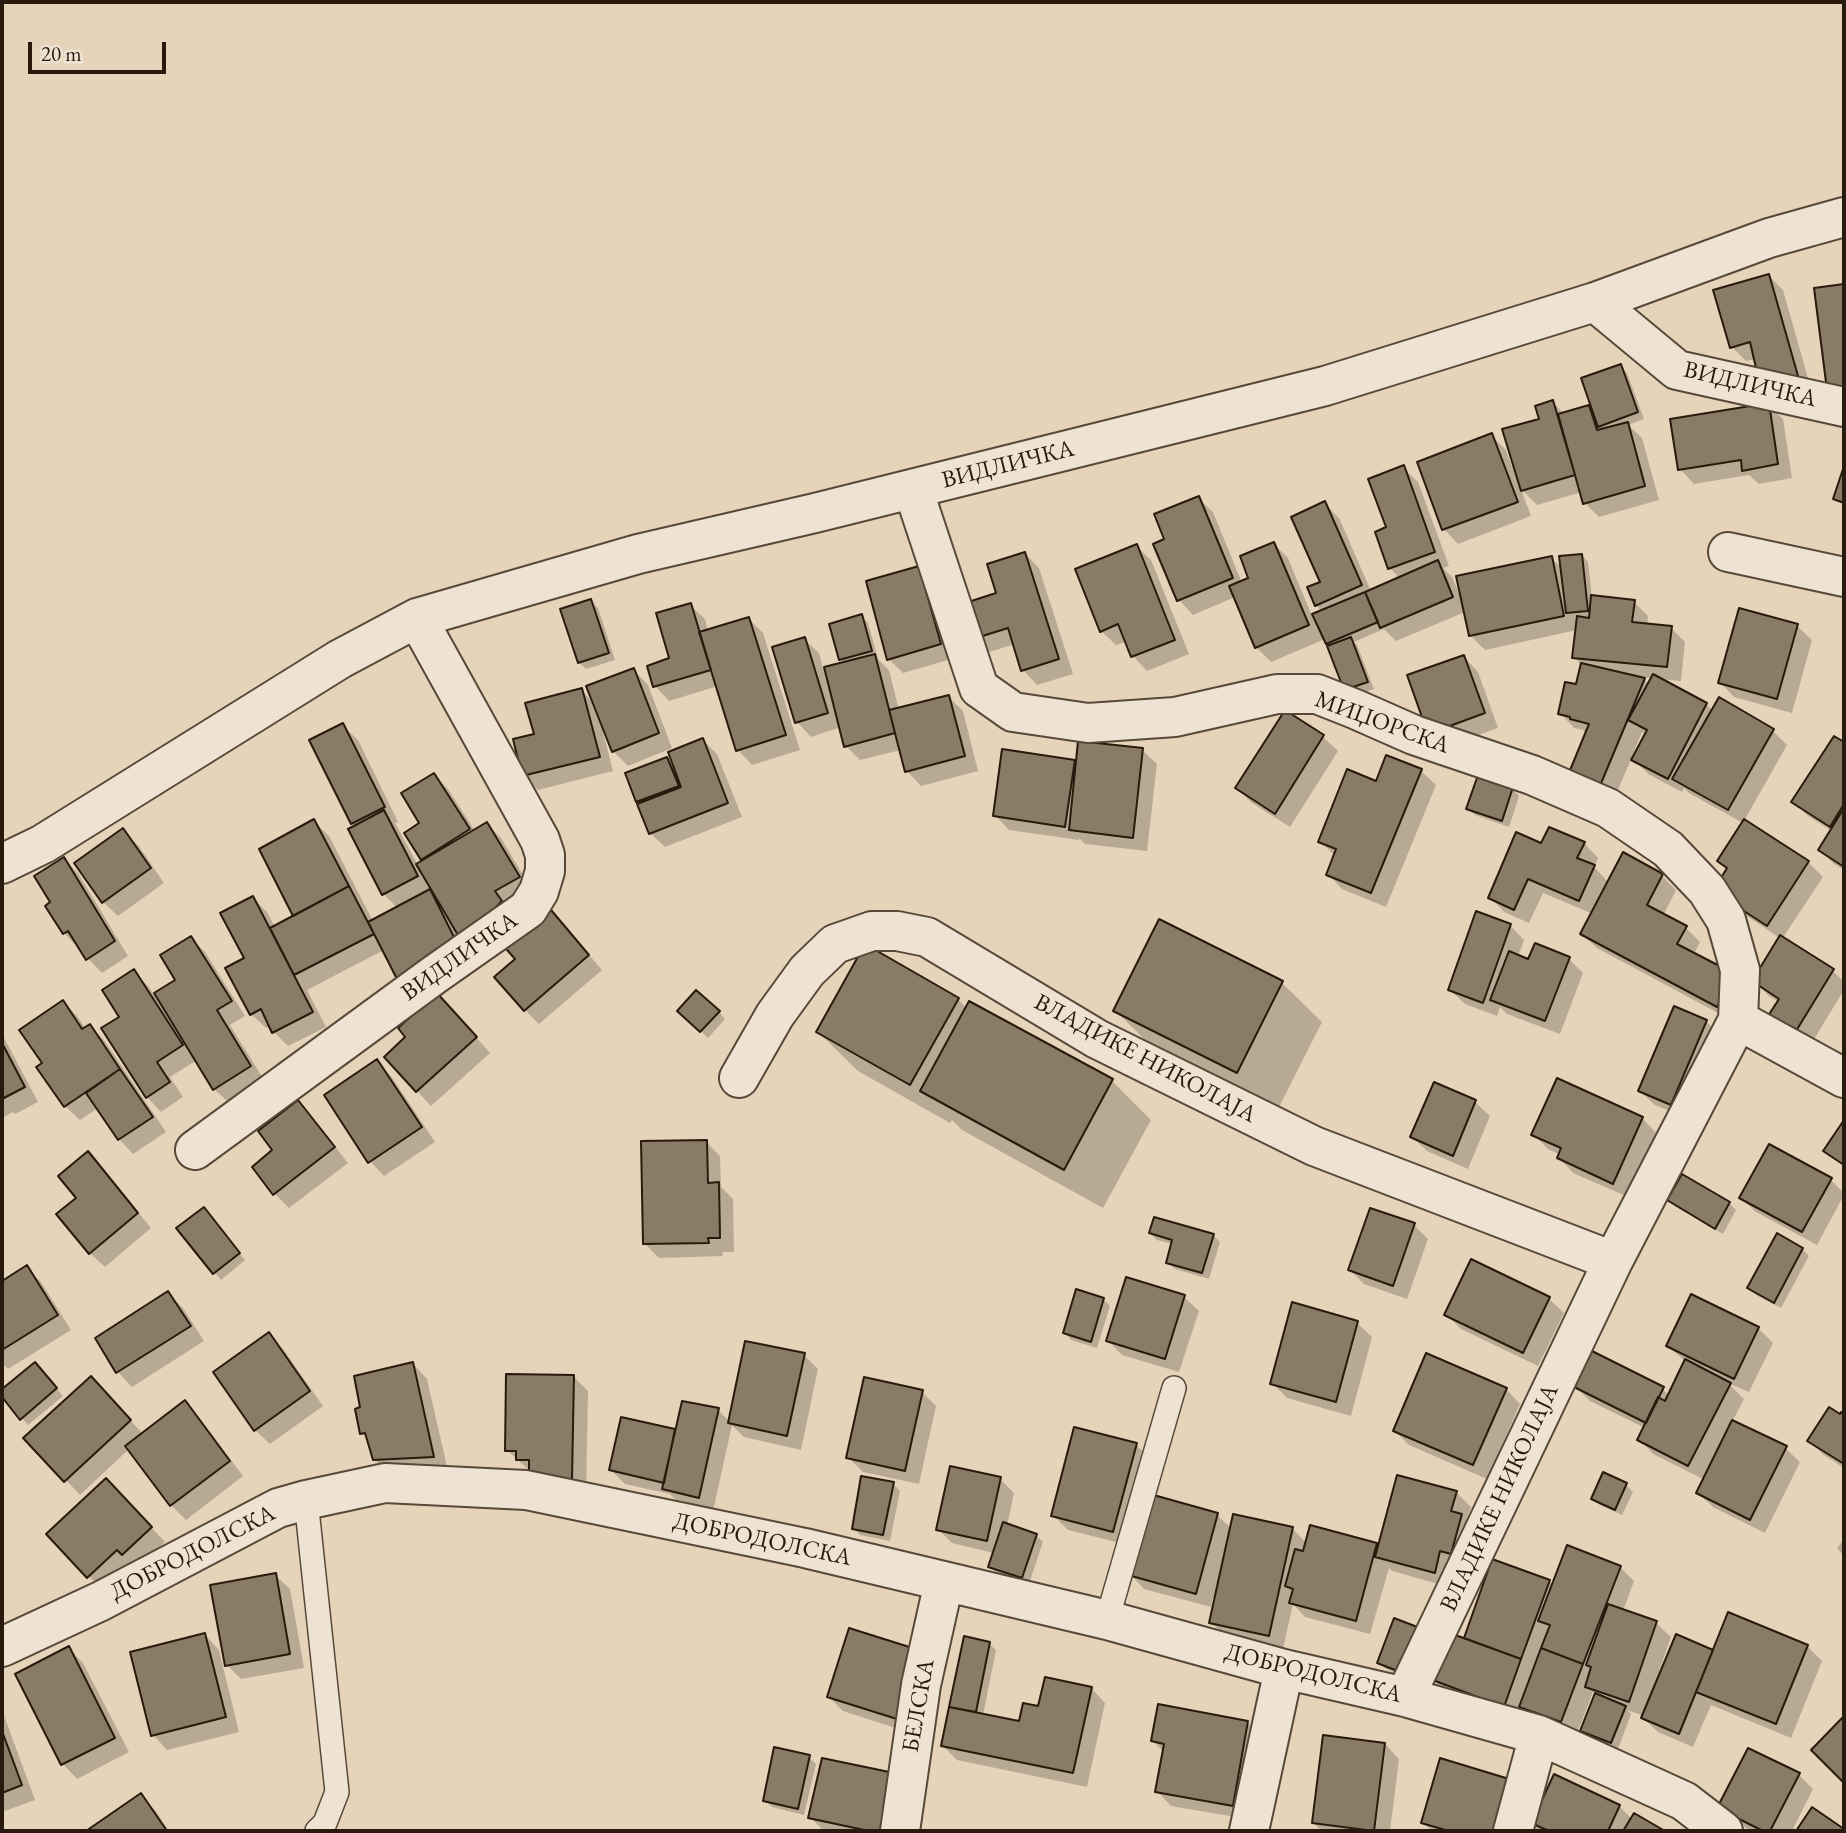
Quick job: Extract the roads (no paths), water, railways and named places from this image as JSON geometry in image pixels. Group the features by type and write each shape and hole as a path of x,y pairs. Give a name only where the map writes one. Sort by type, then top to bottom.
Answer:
{"street":[{"name":"ВИДЛИЧКА","path":"2,864 43,844 340,659 417,618 638,554 815,513 1325,386 1595,302 1769,238 1844,217"},
{"name":"ВИДЛИЧКА","path":"1595,302 1677,370 1844,407"},
{"name":"МИЏОРСКА","path":"913,489 979,688 1013,712 1088,723 1175,717 1277,694 1317,694 1414,735 1532,775 1608,808 1668,849 1707,890 1726,920 1740,970 1738,1020"},
{"path":"1728,552 1844,577"},
{"name":"ВИДЛИЧКА","path":"195,1150 433,975 528,909 540,891 545,871 545,855 540,840 417,618"},
{"name":"ВЛАДИКЕ НИКОЛАЈА","path":"739,1078 775,1015 807,971 835,944 872,931 897,931 927,937 1097,1039 1314,1146 1613,1261"},
{"path":"1738,1020 1844,1078"},
{"name":"ВЛАДИКЕ НИКОЛАЈА","path":"1405,1697 1613,1261 1738,1020"},
{"name":"ДОБРОДОЛСКА","path":"2,1647 101,1601 278,1508 385,1483 526,1490 805,1548 1107,1620 1284,1669 1405,1697 1539,1735 1684,1801 1723,1831"},
{"name":"БЕЛСКА","path":"900,1831 921,1685 944,1582"},
{"path":"1249,1831 1284,1669"},
{"path":"1513,1831 1539,1735"}],"lane":[{"path":"1107,1620 1174,1388"},
{"path":"306,1500 337,1792 325,1823 317,1831"}]}
